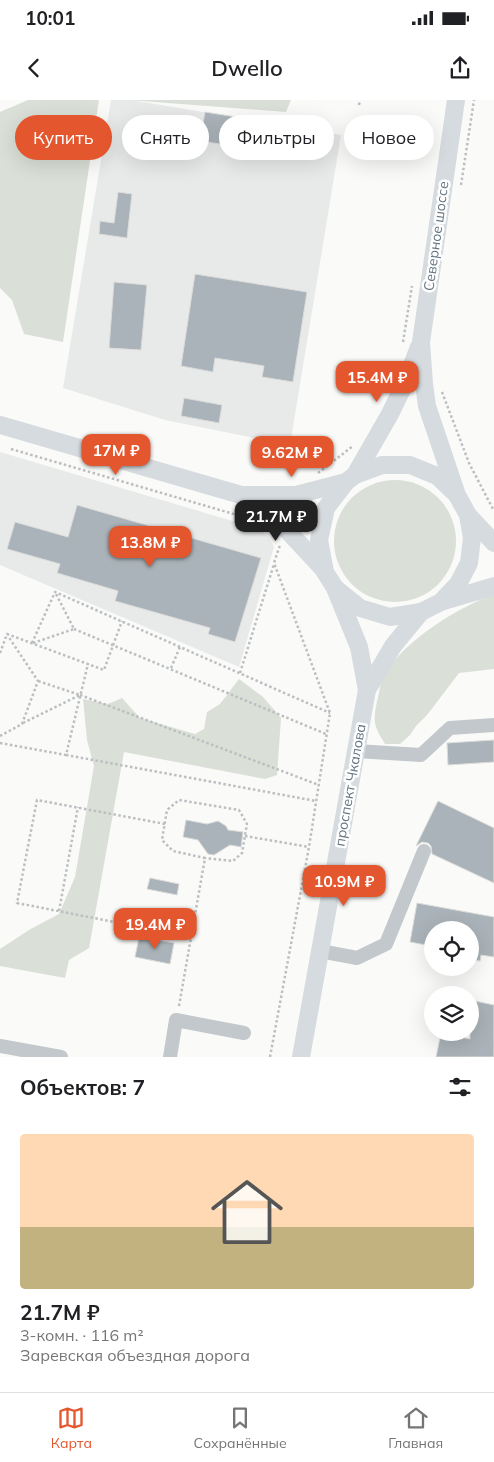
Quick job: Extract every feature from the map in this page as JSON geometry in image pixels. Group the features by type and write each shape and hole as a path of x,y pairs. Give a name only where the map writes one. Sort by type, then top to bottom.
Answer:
{"main road":[{"name":"Северное шоссе","path":"421,342 456,100"},
{"path":"325,572 318,540 326,508 351,478 390,414 405,383 421,342"},
{"path":"421,342 427,406 457,495 468,515 494,543"},
{"path":"0,425 241,495 296,495 351,478 382,465 410,465 437,476 457,495"},
{"path":"241,495 270,515 280,534 325,572 336,588 359,647 367,690"},
{"path":"441,602 458,584 469,562 472,538 468,515"},
{"path":"336,588 360,608 390,617 421,612 441,602 494,586"},
{"path":"367,690 393,646 421,612"},
{"name":"проспект Чкалова","path":"301,1057 367,690"}],"street":[{"path":"356,751 422,755 450,728 494,725"},
{"path":"320,952 357,958 386,944 424,851"},
{"path":"170,1057 176,1020 244,1033"},
{"path":"0,1046 61,1057"}],"path":[{"path":"359,105 360,100"},
{"path":"460,188 474,100"},
{"path":"403,344 412,285"},
{"path":"441,391 468,463 494,511"},
{"path":"316,474 357,441"},
{"path":"11,449 250,519"},
{"path":"279,547 280,534"},
{"path":"240,673 279,547 280,534"},
{"path":"270,1057 309,847 330,713 274,563"},
{"path":"55,592 330,713"},
{"path":"55,592 74,629 327,734"},
{"path":"32,643 55,592"},
{"path":"7,634 104,670 122,621"},
{"path":"32,643 74,629"},
{"path":"0,653 7,634"},
{"path":"7,634 38,681 319,785"},
{"path":"171,669 180,647"},
{"path":"66,755 88,664"},
{"path":"22,724 38,681"},
{"path":"0,736 80,695"},
{"path":"0,743 316,801"},
{"path":"165,824 37,800 17,903 191,937"},
{"path":"179,800 239,810 247,824 245,836 242,853 233,861 205,858 173,851 162,840 167,810 179,800"},
{"path":"59,911 78,807"},
{"path":"245,836 309,847"},
{"path":"176,1020 205,858"}],"shaded area":[{"path":"28,100 99,100 97,115 15,115 15,160 90,160 63,342 24,334 12,300 0,288 0,112"},
{"path":"111,100 131,100 221,115 219,115 219,160 334,160 334,134 341,135 290,445 165,420 63,388 101,160 112,160 112,115 108,115"},
{"path":"129,100 291,100 286,112"},
{"path":"0,452 256,528 268,536 274,547 239,667 0,565"},
{"path":"395,480 419,484 438,498 452,517 456,541 452,565 438,584 419,598 395,602 371,598 352,584 338,565 334,541 338,517 352,498 371,484"},
{"path":"494,594 494,669 459,673 410,735 400,744 385,744 376,727 375,712 382,680 393,662 418,638 433,627 464,608"},
{"path":"239,679 263,697 281,718 277,775 265,779 124,752 89,948 69,960 65,978 0,966 0,949 29,930 59,914 75,877 94,766 87,740 83,699 108,704 122,698 140,718 195,734 204,729 207,712 220,704"}],"building":[{"path":"205,112 224,115 219,115 219,144 209,142 209,115 204,115"},
{"path":"118,192 132,194 127,238 99,234 100,221 114,223"},
{"path":"195,274 307,292 293,382 262,377 264,366 215,358 213,372 181,366"},
{"path":"114,282 147,285 141,350 109,348"},
{"path":"184,398 222,405 219,423 181,416"},
{"path":"77,505 261,558 235,642 208,634 210,628 115,601 118,591 57,573 60,564 7,549 15,522 68,537"},
{"path":"494,740 494,762 448,765 447,743"},
{"path":"438,801 494,828 494,883 432,854 431,846 428,843 422,842 416,846"},
{"path":"186,820 207,824 218,821 226,826 228,830 243,832 241,847 230,845 214,855 208,854 198,840 183,837"},
{"path":"150,878 179,884 177,895 147,889"},
{"path":"417,903 494,917 494,957 481,955 479,961 479,921 424,921 424,945 410,942"},
{"path":"139,937 174,943 170,964 135,957"},
{"path":"479,1002 494,1005 494,1057 436,1057 439,1041 479,1041"}]}
